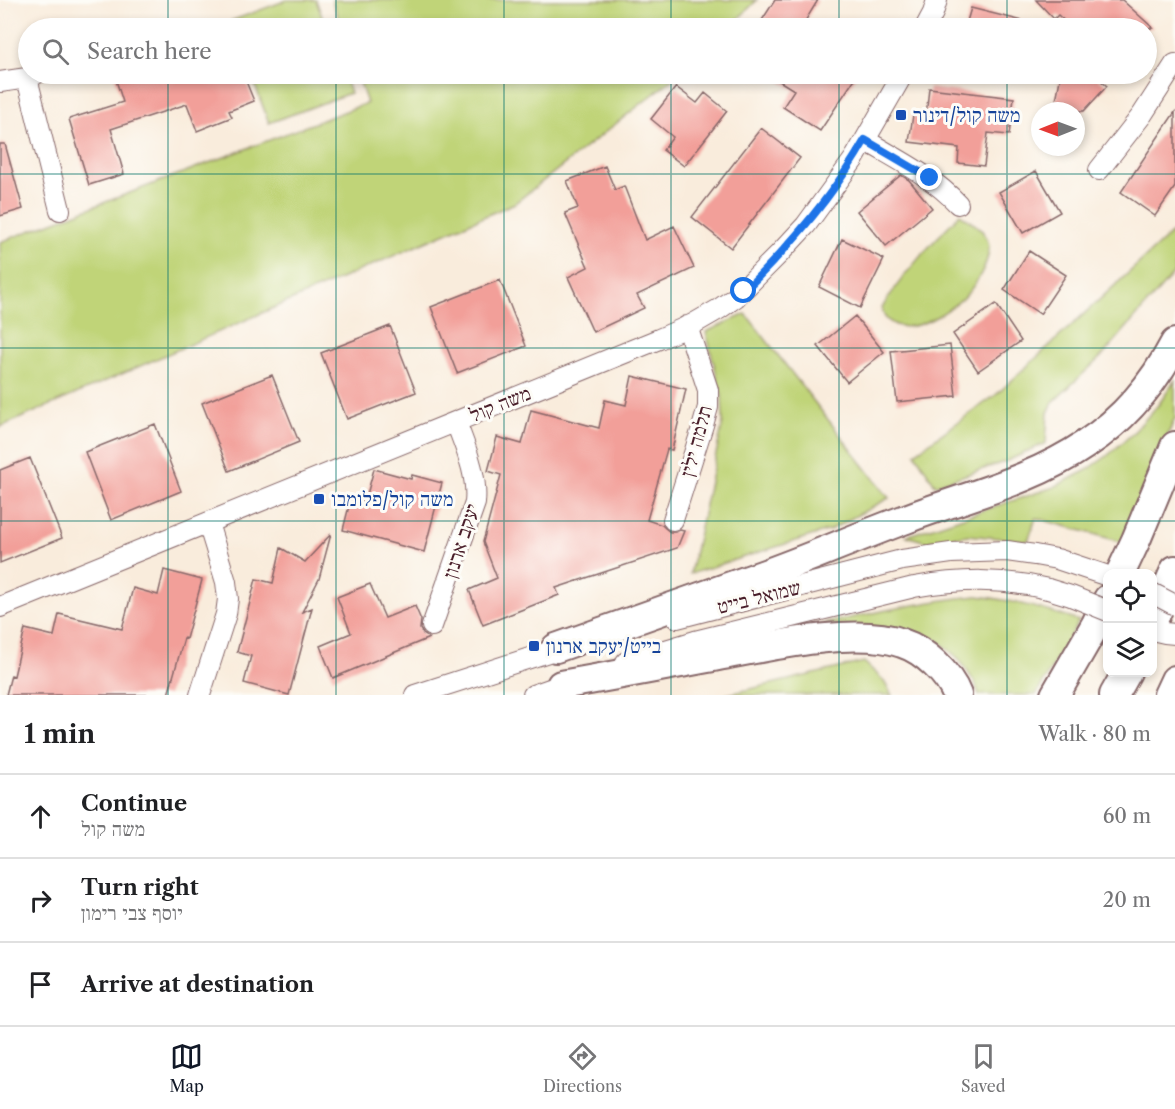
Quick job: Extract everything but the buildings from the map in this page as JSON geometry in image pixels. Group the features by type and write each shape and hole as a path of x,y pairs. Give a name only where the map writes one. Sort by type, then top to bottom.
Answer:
{"highway":[{"path":"556,648 763,575 1032,473 1063,459 1088,443 1131,406 1148,386 1175,343"},
{"path":"1122,569 1175,446"},
{"path":"1161,630 1175,570"},
{"path":"1055,695 1103,608"},
{"path":"561,685 811,640 849,637 878,638 902,643 921,652 940,669 957,695"},
{"path":"1114,695 1124,677"},
{"path":"1168,695 1175,680"}],"street":[{"path":"930,18 937,0"},
{"path":"1099,170 1142,115 1175,64"},
{"path":"0,82 18,79"},
{"path":"34,84 60,210"},
{"name":"משה קול","path":"0,608 687,326 719,309 753,282 806,225 847,169 897,84"},
{"path":"865,140 930,178 958,204"},
{"name":"תלמה ילין","path":"673,520 708,406 708,390 687,326"},
{"name":"יעקב ארנון","path":"432,626 475,503 474,477 456,422"},
{"path":"200,695 226,614 228,599 226,582 208,523"},
{"name":"שמואל בייט","path":"415,695 556,648 928,555 1007,551 1057,559 1103,575"},
{"name":"שמואל בייט","path":"533,695 640,657 695,641 914,587 940,583 987,580 1025,584 1071,596 1103,609"},
{"path":"1157,595 1175,605"}],"green space":[{"path":"287,0 316,0 322,18 239,18"},
{"path":"332,0 757,0 739,18 338,18"},
{"path":"255,84 347,84 350,93 269,123"},
{"path":"360,84 666,84 515,203 0,427 0,242 367,103"},
{"path":"960,214 980,229 988,242 986,263 974,285 951,308 933,319 904,327 887,320 882,308 890,295 918,259"},
{"path":"1175,230 1175,272 1102,356 1053,402 1048,413 1046,443 1007,461 935,485 915,453 997,394"},
{"path":"746,314 889,498 830,530 690,574 723,422 722,396 706,332"},
{"path":"1175,380 1175,418 1122,542 1036,518 1028,541 968,535 927,542 906,536 1054,487 1087,470 1132,434 1159,404"},
{"path":"977,596 1028,606 1079,621 1036,695 979,695 975,683 959,659 937,640 907,631 822,624 919,604"},
{"path":"864,662 883,680 892,695 725,695"}],"place":[{"name":"משה קול/דינור","path":"901,115"},
{"name":"משה קול/פלומבו","path":"319,499"},
{"name":"בייט/יעקב ארנון","path":"534,646"}],"route":[{"path":"744,291 806,225 865,140 930,178"}]}
